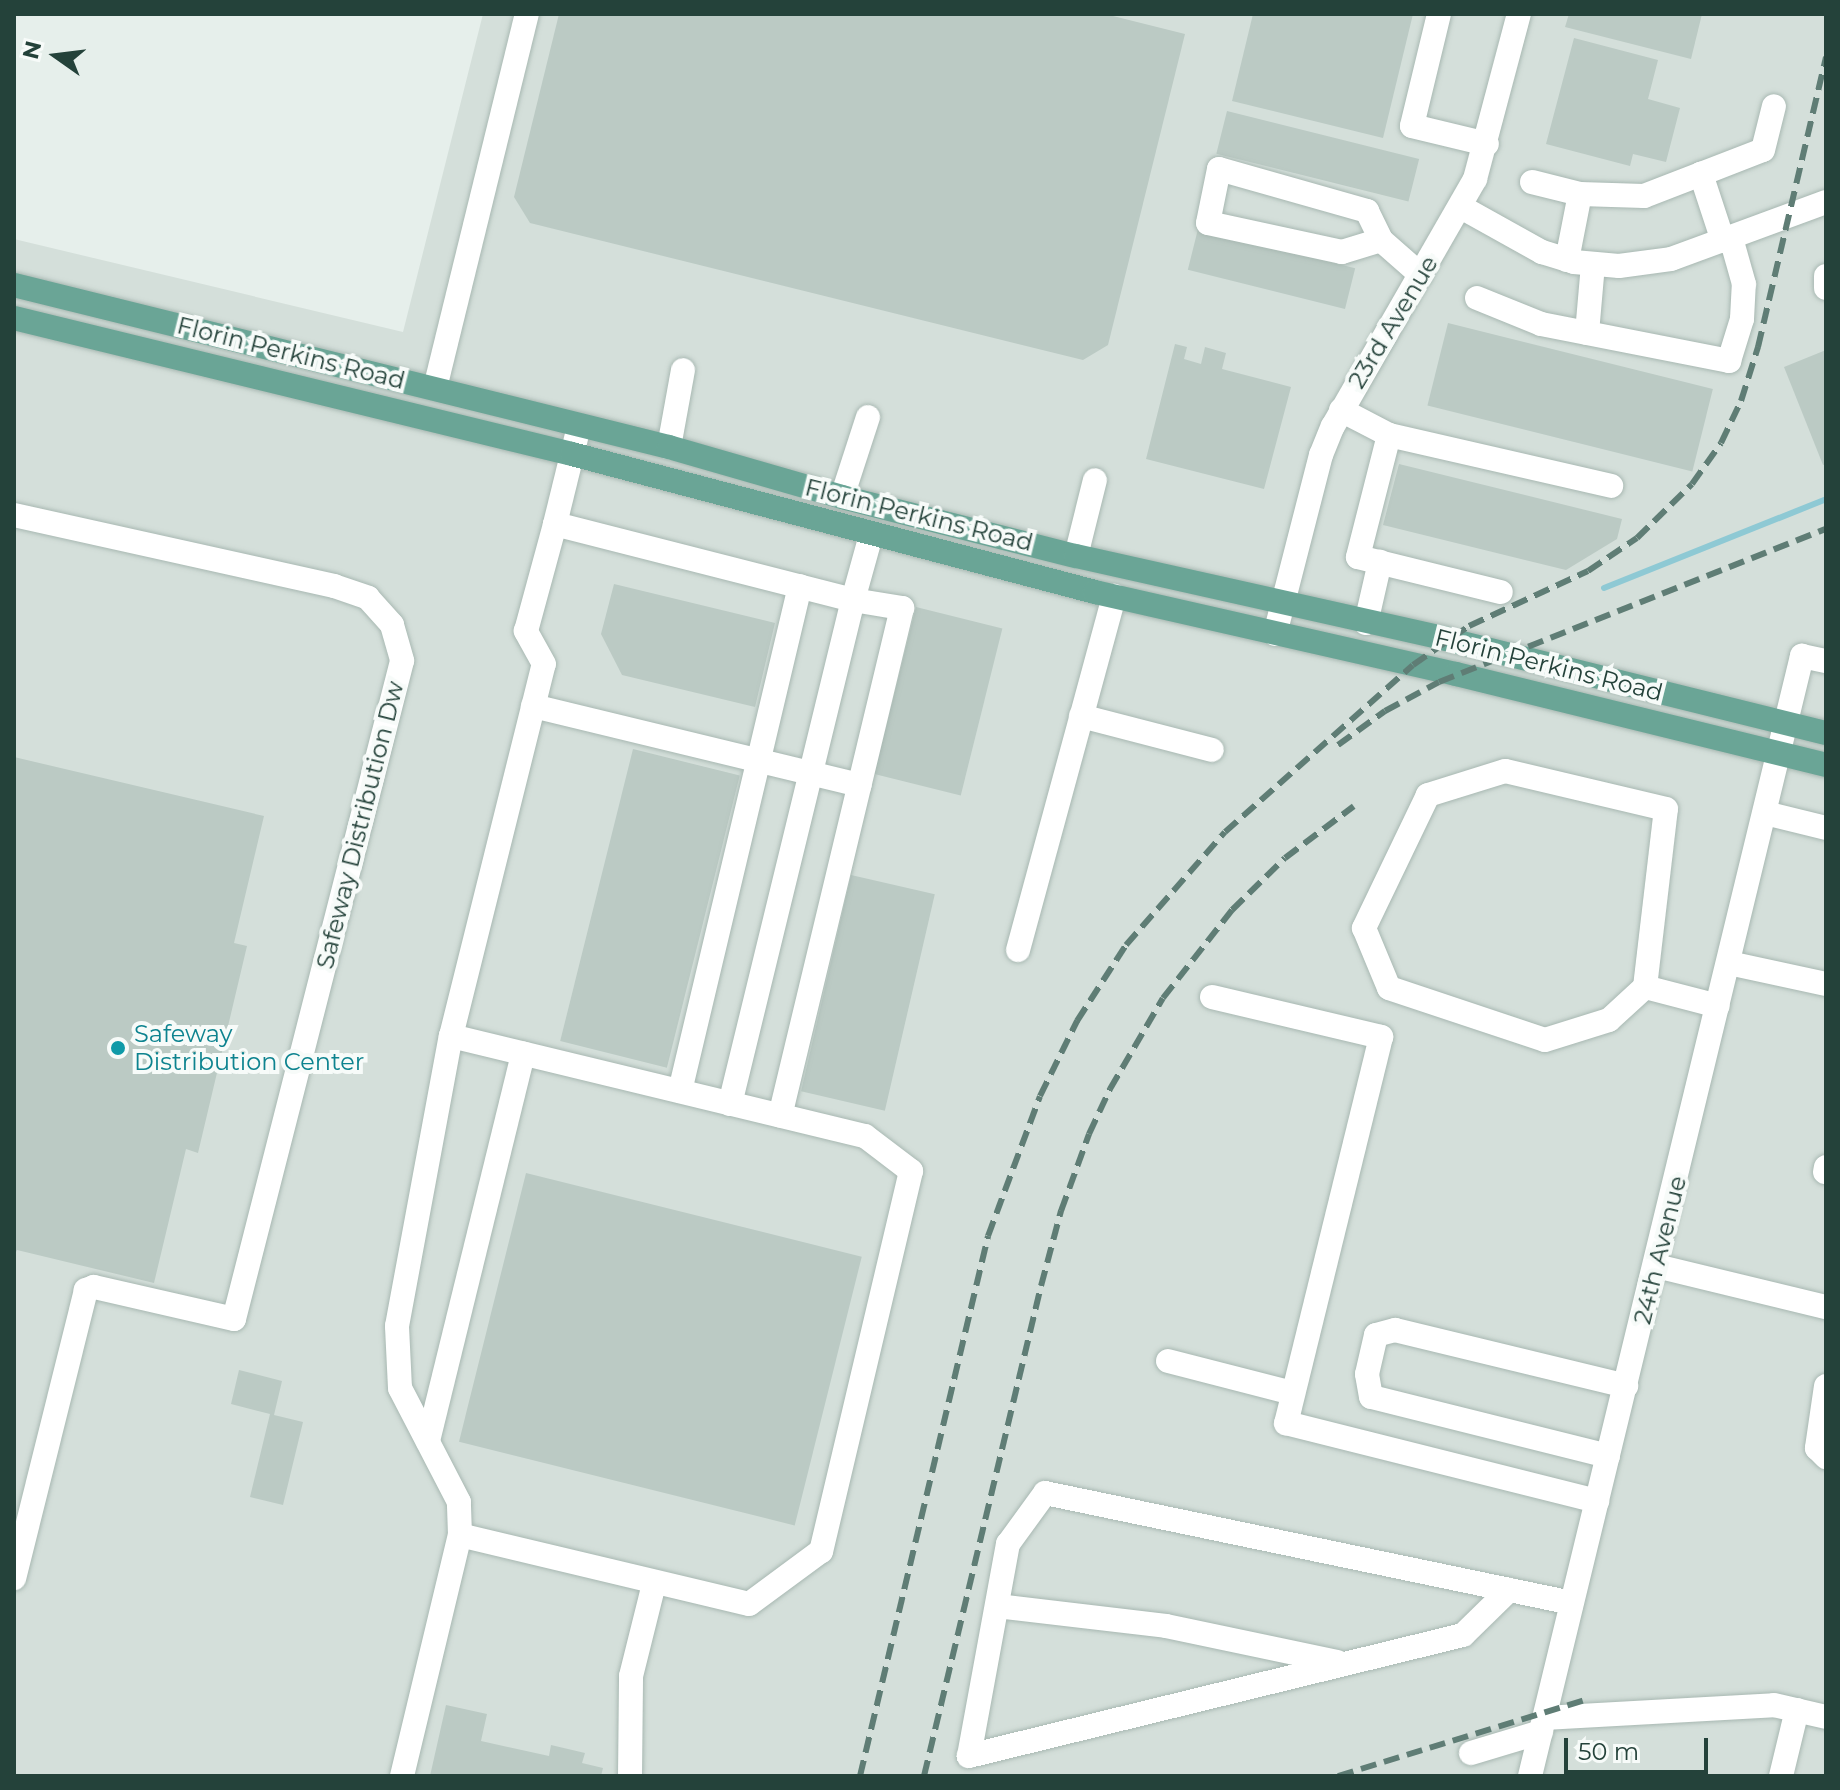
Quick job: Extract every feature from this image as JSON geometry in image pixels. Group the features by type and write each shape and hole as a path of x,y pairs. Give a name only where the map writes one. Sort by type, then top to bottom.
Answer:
{"main road":[{"name":"Florin Perkins Road","path":"14,285 669,447 842,497 1076,556 1579,671 1826,733"},
{"name":"Florin Perkins Road","path":"14,318 572,454 871,535 1114,596 1826,765"}],"street":[{"path":"435,388 527,14"},
{"path":"1439,14 1412,126 1487,144"},
{"name":"23rd Avenue","path":"1275,634 1321,455 1341,410 1461,207 1487,144 1519,14"},
{"path":"1532,182 1580,194 1644,196 1763,150 1774,106"},
{"path":"1381,240 1342,252 1208,223 1219,169 1367,211 1381,240 1421,275"},
{"path":"1477,298 1541,324 1729,361 1742,319 1744,284 1701,174"},
{"path":"1567,260 1580,194"},
{"path":"1461,207 1521,244 1567,260 1593,265 1645,264 1727,240 1826,202"},
{"path":"1587,333 1593,265"},
{"path":"1826,276 1826,288"},
{"path":"669,447 683,370"},
{"path":"1341,410 1389,435 1611,486"},
{"path":"842,497 868,417"},
{"path":"402,1776 460,1535 459,1502 412,1417 400,1388 397,1338 451,1036 544,664 526,631 579,426"},
{"path":"1389,435 1358,557 1501,592"},
{"path":"1076,556 1095,480"},
{"name":"Safeway Distribution Dw","path":"14,515 334,586 368,598 392,625 402,661 234,1319 94,1287 86,1290 14,1578"},
{"path":"555,524 853,600 902,608 780,1116"},
{"path":"730,1104 871,535"},
{"path":"1366,623 1380,562"},
{"path":"680,1091 800,586"},
{"path":"1018,950 1114,596"},
{"name":"24th Avenue","path":"1530,1776 1802,656 1826,661"},
{"path":"533,706 860,785"},
{"path":"1081,716 1212,750"},
{"path":"1505,771 1666,809 1645,987 1609,1020 1545,1040 1389,988 1364,928 1428,795 1505,771"},
{"path":"1765,813 1826,828"},
{"path":"1729,963 1826,984"},
{"path":"1645,987 1718,1006"},
{"path":"1212,997 1381,1037 1286,1423 1597,1501"},
{"path":"451,1036 865,1136 911,1171 821,1551 749,1604 654,1584 460,1535"},
{"path":"428,1441 523,1053"},
{"path":"1656,1266 1826,1307"},
{"path":"1608,1456 1371,1397 1367,1374 1376,1335 1389,1330 1403,1332 1626,1386"},
{"path":"1168,1361 1293,1393"},
{"path":"1826,1386 1817,1448 1826,1457"},
{"path":"1509,1590 1463,1635 969,1756 1008,1544 1045,1493 1572,1603"},
{"path":"630,1776 631,1676 654,1584"},
{"path":"997,1606 1166,1626 1345,1663"},
{"path":"1471,1753 1542,1725 1597,1715 1774,1705 1826,1717"},
{"path":"1781,1776 1797,1710"}],"shaded area":[{"path":"483,14 1826,14 1826,1776 14,1776 14,239 403,332"}],"building":[{"path":"559,14 1105,14 1185,34 1108,345 1083,360 530,223 514,197"},
{"path":"1253,14 1413,14 1383,138 1232,101"},
{"path":"1569,14 1702,14 1691,59 1565,27"},
{"path":"1574,38 1658,60 1648,99 1680,108 1666,162 1633,154 1630,166 1546,144"},
{"path":"1227,111 1419,159 1408,202 1216,154"},
{"path":"1198,229 1355,268 1345,309 1188,270"},
{"path":"1448,323 1713,389 1692,472 1427,405"},
{"path":"1175,344 1187,347 1184,359 1201,364 1205,347 1226,353 1222,369 1291,387 1264,489 1146,459"},
{"path":"1826,350 1826,464 1823,465 1784,367"},
{"path":"1399,464 1622,519 1617,539 1566,570 1383,525"},
{"path":"614,584 775,623 755,707 622,675 601,634"},
{"path":"916,607 1002,629 961,795 874,774"},
{"path":"633,749 740,776 667,1068 560,1041"},
{"name":"Safeway Distribution Center","path":"14,757 264,816 234,943 247,946 198,1153 186,1149 154,1283 17,1250 14,1256"},
{"path":"851,875 935,894 885,1111 801,1091"},
{"path":"526,1173 862,1257 795,1525 459,1442"},
{"path":"239,1370 282,1381 274,1415 303,1422 283,1505 250,1497 270,1414 231,1404"},
{"path":"446,1705 487,1714 481,1741 549,1756 551,1745 585,1753 582,1763 603,1768 601,1776 430,1776"}],"waterway":[{"path":"1604,588 1826,499"}],"railway":[{"path":"860,1776 988,1236 1040,1096 1077,1021 1126,945 1225,832 1413,665 1469,626 1588,571 1637,538 1692,484 1721,443 1741,401 1758,347 1826,57"},
{"path":"1338,745 1385,711 1439,682 1826,529"},
{"path":"924,1776 1041,1286 1061,1211 1089,1134 1110,1089 1163,998 1232,910 1285,858 1354,806"},
{"path":"1338,1776 1585,1700"}],"place":[{"name":"Safeway Distribution Center","path":"118,1048"}]}
